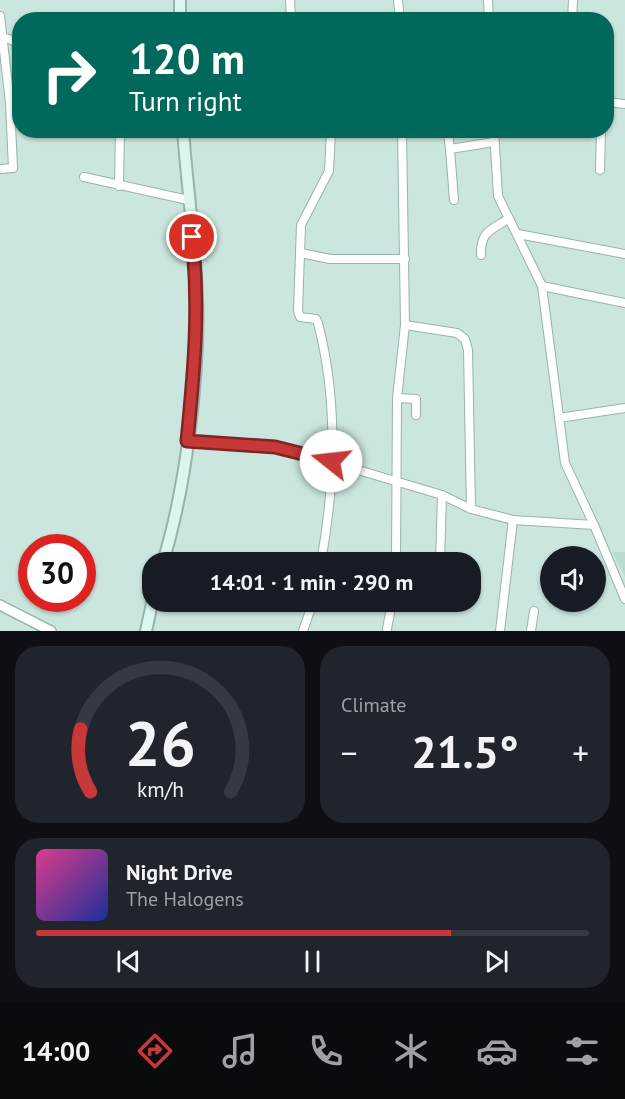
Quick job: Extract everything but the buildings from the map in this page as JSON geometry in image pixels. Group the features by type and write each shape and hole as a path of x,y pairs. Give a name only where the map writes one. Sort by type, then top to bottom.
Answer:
{"main road":[{"path":"166,552 173,531 195,372 197,297 184,138"},
{"path":"146,631 150,612"},
{"path":"140,631 149,616"}],"street":[{"path":"0,16 10,103 12,168 0,169"},
{"path":"119,186 120,138"},
{"path":"322,552 331,461 331,399 327,358 317,321 299,315 301,225 329,171 331,138"},
{"path":"396,552 397,398 405,325 402,138"},
{"path":"449,138 454,200"},
{"path":"494,138 498,196 542,286 559,418 569,475 594,525 625,599"},
{"path":"600,170 601,138"},
{"path":"450,149 494,142"},
{"path":"84,177 188,200"},
{"path":"481,255 480,242 483,234 508,219"},
{"path":"518,234 625,254"},
{"path":"301,253 330,259 405,260"},
{"path":"542,286 625,303"},
{"path":"405,325 457,333 462,335 467,345 470,370 471,509"},
{"path":"397,398 416,399 416,415"},
{"path":"559,418 625,408"},
{"path":"187,441 275,447 331,461 442,495 471,509 513,520 594,525"},
{"path":"440,552 442,495"},
{"path":"500,631 513,520"},
{"path":"0,605 51,631"},
{"path":"531,631 534,611"},
{"path":"303,631 310,612"},
{"path":"387,629 390,612"}],"shaded area":[{"path":"613,552 625,552 625,577"}],"route":[{"path":"192,237 197,297 195,372 187,441 240,442 275,447 331,461"}]}
